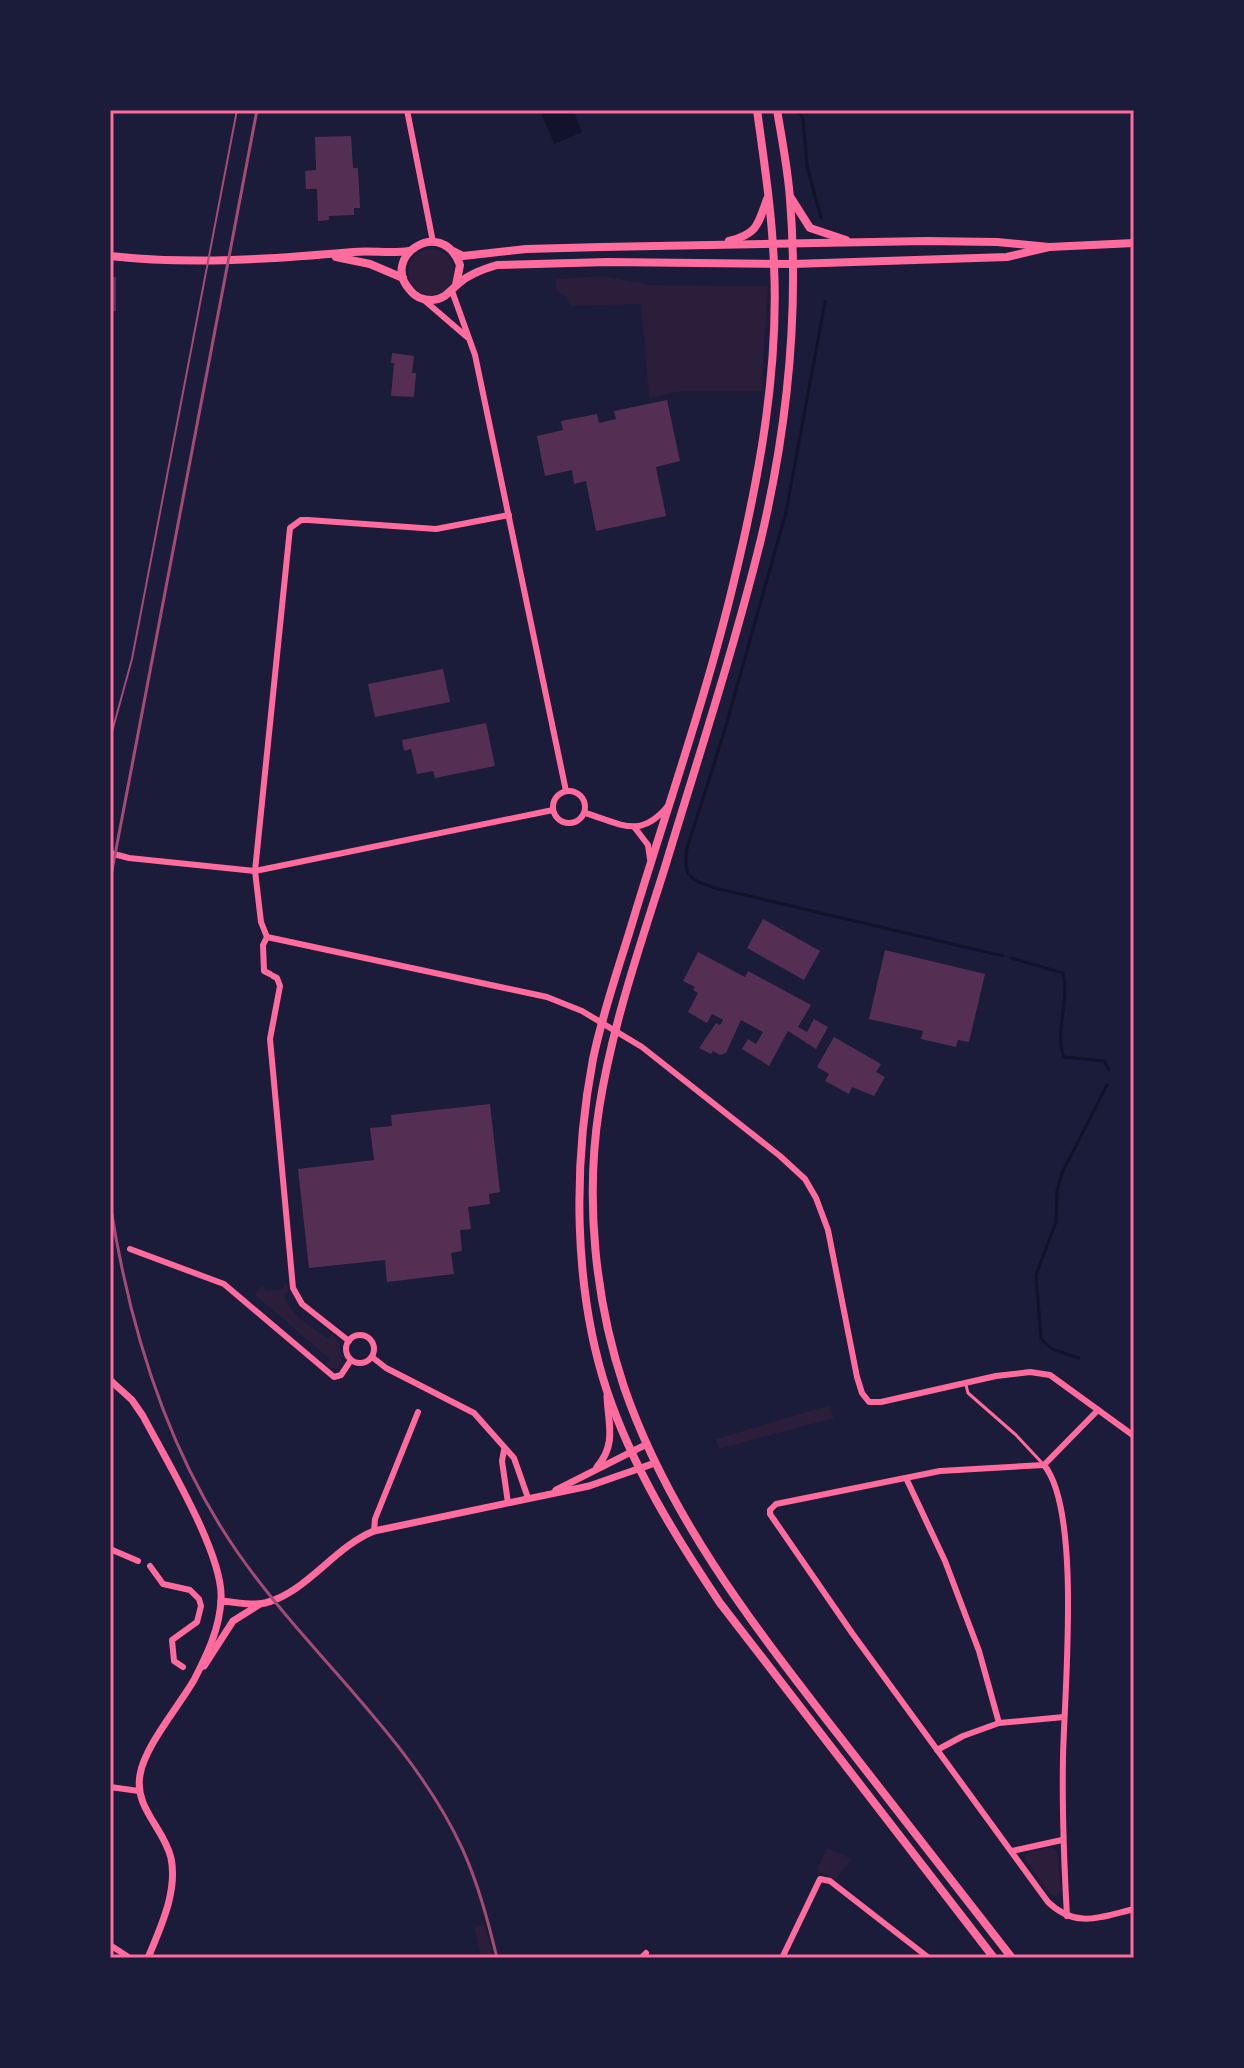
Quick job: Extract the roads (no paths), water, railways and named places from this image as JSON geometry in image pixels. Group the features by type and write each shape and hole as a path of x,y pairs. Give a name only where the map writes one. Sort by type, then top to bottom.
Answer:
{"main road":[{"path":"757,110 774,264 769,396 746,529 709,671 593,1058 579,1169 581,1242 589,1312 607,1390 631,1452 680,1544 720,1603 994,1958"},
{"path":"777,110 790,197 793,264 784,417 761,536 718,694 630,977 598,1112 594,1169 595,1241 606,1328 625,1389 655,1463 694,1535 747,1613 1012,1958"},
{"path":"717,244 740,238 755,228 768,194"},
{"path":"790,197 810,228 850,242"},
{"path":"110,256 181,260 327,256 356,252 395,254 410,251 424,242 441,243 463,256 526,249 717,244 997,242 1049,247 1134,243"},
{"path":"410,251 403,264 403,278 409,290 423,299 440,298 481,270 527,263 793,264 1007,257 1049,247"},
{"path":"452,251 460,265 454,288"},
{"path":"327,256 370,264 403,278"}],"street":[{"path":"407,110 433,242"},
{"path":"454,288 475,355 566,791"},
{"path":"423,299 437,308 470,340"},
{"path":"349,1341 302,1304 293,1288 270,1039 280,986 272,975 264,971 263,945 267,937 261,922 255,871 290,528 301,520 308,520 436,529 509,515"},
{"path":"566,791 581,795 585,805 585,813 580,819 569,823 559,820 553,810 554,800 566,791"},
{"path":"635,828 655,821 668,806"},
{"path":"110,853 129,858 255,871 553,810"},
{"path":"585,813 635,828 648,845 651,862"},
{"path":"267,937 547,997 582,1011 642,1047 805,1179 828,1230 857,1377 869,1402 881,1402 965,1381 1030,1372 1050,1375 1134,1436"},
{"path":"130,1249 224,1284 334,1377 341,1375 351,1360"},
{"path":"358,1335 368,1337 375,1348 372,1357 365,1363 351,1360 346,1349 349,1341 358,1335"},
{"path":"372,1357 386,1368 474,1413 514,1458 528,1498"},
{"path":"110,1380 132,1400 143,1416 194,1516 217,1568 221,1601 212,1641 194,1679 143,1764 139,1791 166,1845 172,1871 168,1905 148,1958"},
{"path":"594,1469 608,1452 611,1442 607,1390"},
{"path":"1098,1410 1044,1465 940,1471 776,1504 770,1510 772,1519 1048,1902 1078,1920 1134,1909"},
{"path":"374,1531 375,1519 418,1412"},
{"path":"551,1493 647,1444"},
{"path":"504,1450 502,1461 508,1503"},
{"path":"194,1679 212,1657 233,1621 260,1604 295,1589 356,1539 374,1531 589,1486 655,1463"},
{"path":"1044,1465 1057,1489 1066,1564 1068,1654 1062,1840 1067,1916"},
{"path":"906,1478 945,1561 979,1651 999,1723"},
{"path":"110,1549 138,1561"},
{"path":"150,1566 163,1584 190,1590 199,1599 201,1612 197,1622 174,1636 171,1645 174,1661 183,1667"},
{"path":"221,1601 260,1604"},
{"path":"937,1750 963,1736 999,1723 1064,1717"},
{"path":"110,1787 139,1791"},
{"path":"1012,1851 1062,1840"},
{"path":"782,1958 820,1879 830,1881 929,1958"},
{"path":"110,1945 130,1958"}],"lane":[{"path":"965,1381 968,1393 1016,1435 1044,1465"}],"waterway":[{"path":"798,110 803,119 807,166 821,218"},
{"path":"825,302 786,512 723,736 687,848 687,871 693,879 715,888 1003,956"},
{"path":"1011,958 1063,973 1065,995 1061,1048 1064,1057 1104,1061 1109,1070"},
{"path":"1079,1358 1052,1349 1041,1339 1036,1275 1056,1222 1057,1191 1062,1173 1107,1085"}],"tram line":[{"path":"110,739 132,659 237,110"}],"railway":[{"path":"110,881 257,110"},
{"path":"110,1203 140,1340 154,1386 191,1472 238,1553 295,1626 387,1732 440,1807 473,1875 497,1958"}]}
